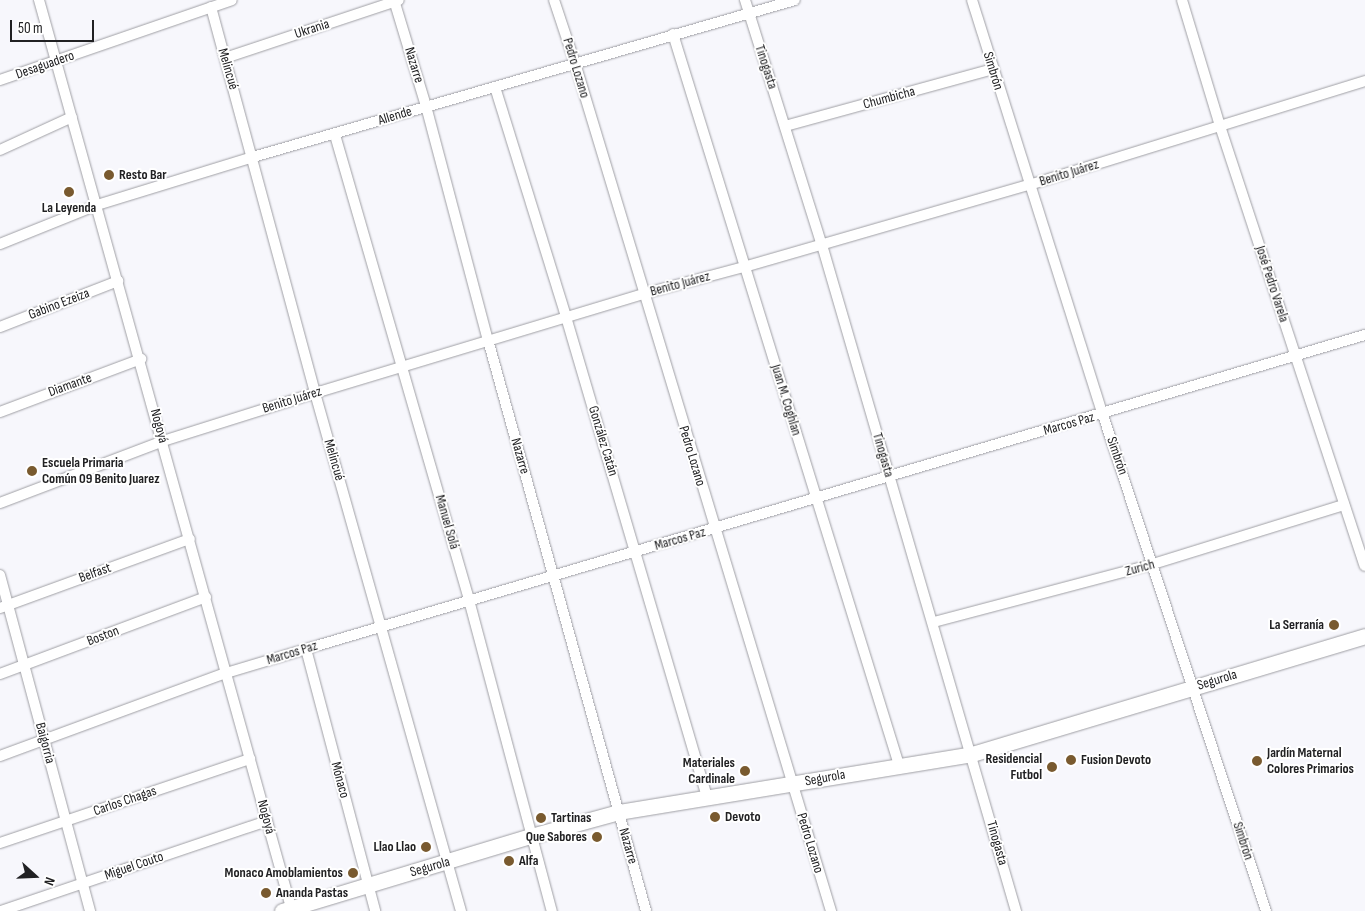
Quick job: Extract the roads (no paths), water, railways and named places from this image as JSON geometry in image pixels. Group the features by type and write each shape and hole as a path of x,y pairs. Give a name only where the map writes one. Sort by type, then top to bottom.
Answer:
{"street":[{"name":"Nogoyá","path":"39,0 141,359 267,821 288,910"},
{"name":"Desaguadero","path":"0,80 232,0"},
{"name":"Pedro Lozano","path":"554,0 575,63 643,294 831,911"},
{"name":"Tinogasta","path":"746,0 822,245 889,476 934,622 1016,911"},
{"name":"Allende","path":"0,244 97,206 253,157 335,135 426,106 795,0"},
{"name":"Simbrón","path":"972,0 1102,415 1153,564 1266,911"},
{"name":"José Pedro Varela","path":"1182,0 1220,126 1365,566"},
{"name":"Ukrania","path":"225,58 396,1"},
{"name":"Nazarre","path":"396,1 646,911"},
{"name":"Melincué","path":"211,7 253,157 315,393 461,911"},
{"name":"Juan M. Coghlan","path":"673,34 899,766"},
{"name":"Chumbicha","path":"785,126 993,69"},
{"name":"Benito Juárez","path":"0,503 163,441 315,393 643,294 1029,185 1365,81"},
{"name":"González Catán","path":"495,87 636,551 707,797"},
{"path":"0,150 72,118"},
{"name":"Manuel Solá","path":"335,135 469,600 552,911"},
{"name":"Gabino Ezeiza","path":"0,327 118,282"},
{"name":"Marcos Paz","path":"0,756 226,674 306,649 889,476 1102,415 1365,335"},
{"name":"Diamante","path":"0,412 141,359"},
{"name":"Zurich","path":"934,622 1153,564 1344,505"},
{"name":"Belfast","path":"4,606 190,539"},
{"name":"Baigorria","path":"0,575 4,606 24,665 90,911"},
{"name":"Boston","path":"0,674 206,597"},
{"name":"Segurola","path":"288,910 531,836 619,812 972,754 1365,636"},
{"name":"Mónaco","path":"306,649 375,911"},
{"name":"Carlos Chagas","path":"0,843 250,759"},
{"name":"Miguel Couto","path":"1,911 267,821"}],"place":[{"name":"Resto Bar","path":"109,175"},
{"name":"La Leyenda","path":"69,192"},
{"name":"Escuela Primaria Común 09 Benito Juarez","path":"32,471"},
{"name":"La Serranía","path":"1334,625"},
{"name":"Fusion Devoto","path":"1071,760"},
{"name":"Jardín Maternal Colores Primarios","path":"1257,761"},
{"name":"Residencial Futbol","path":"1052,767"},
{"name":"Materiales Cardinale","path":"745,771"},
{"name":"Devoto","path":"715,817"},
{"name":"Tartinas","path":"541,818"},
{"name":"Que Sabores","path":"597,837"},
{"name":"Llao Llao","path":"426,847"},
{"name":"Alfa","path":"509,861"},
{"name":"Monaco Amoblamientos","path":"353,873"},
{"name":"Ananda Pastas","path":"266,893"}]}
